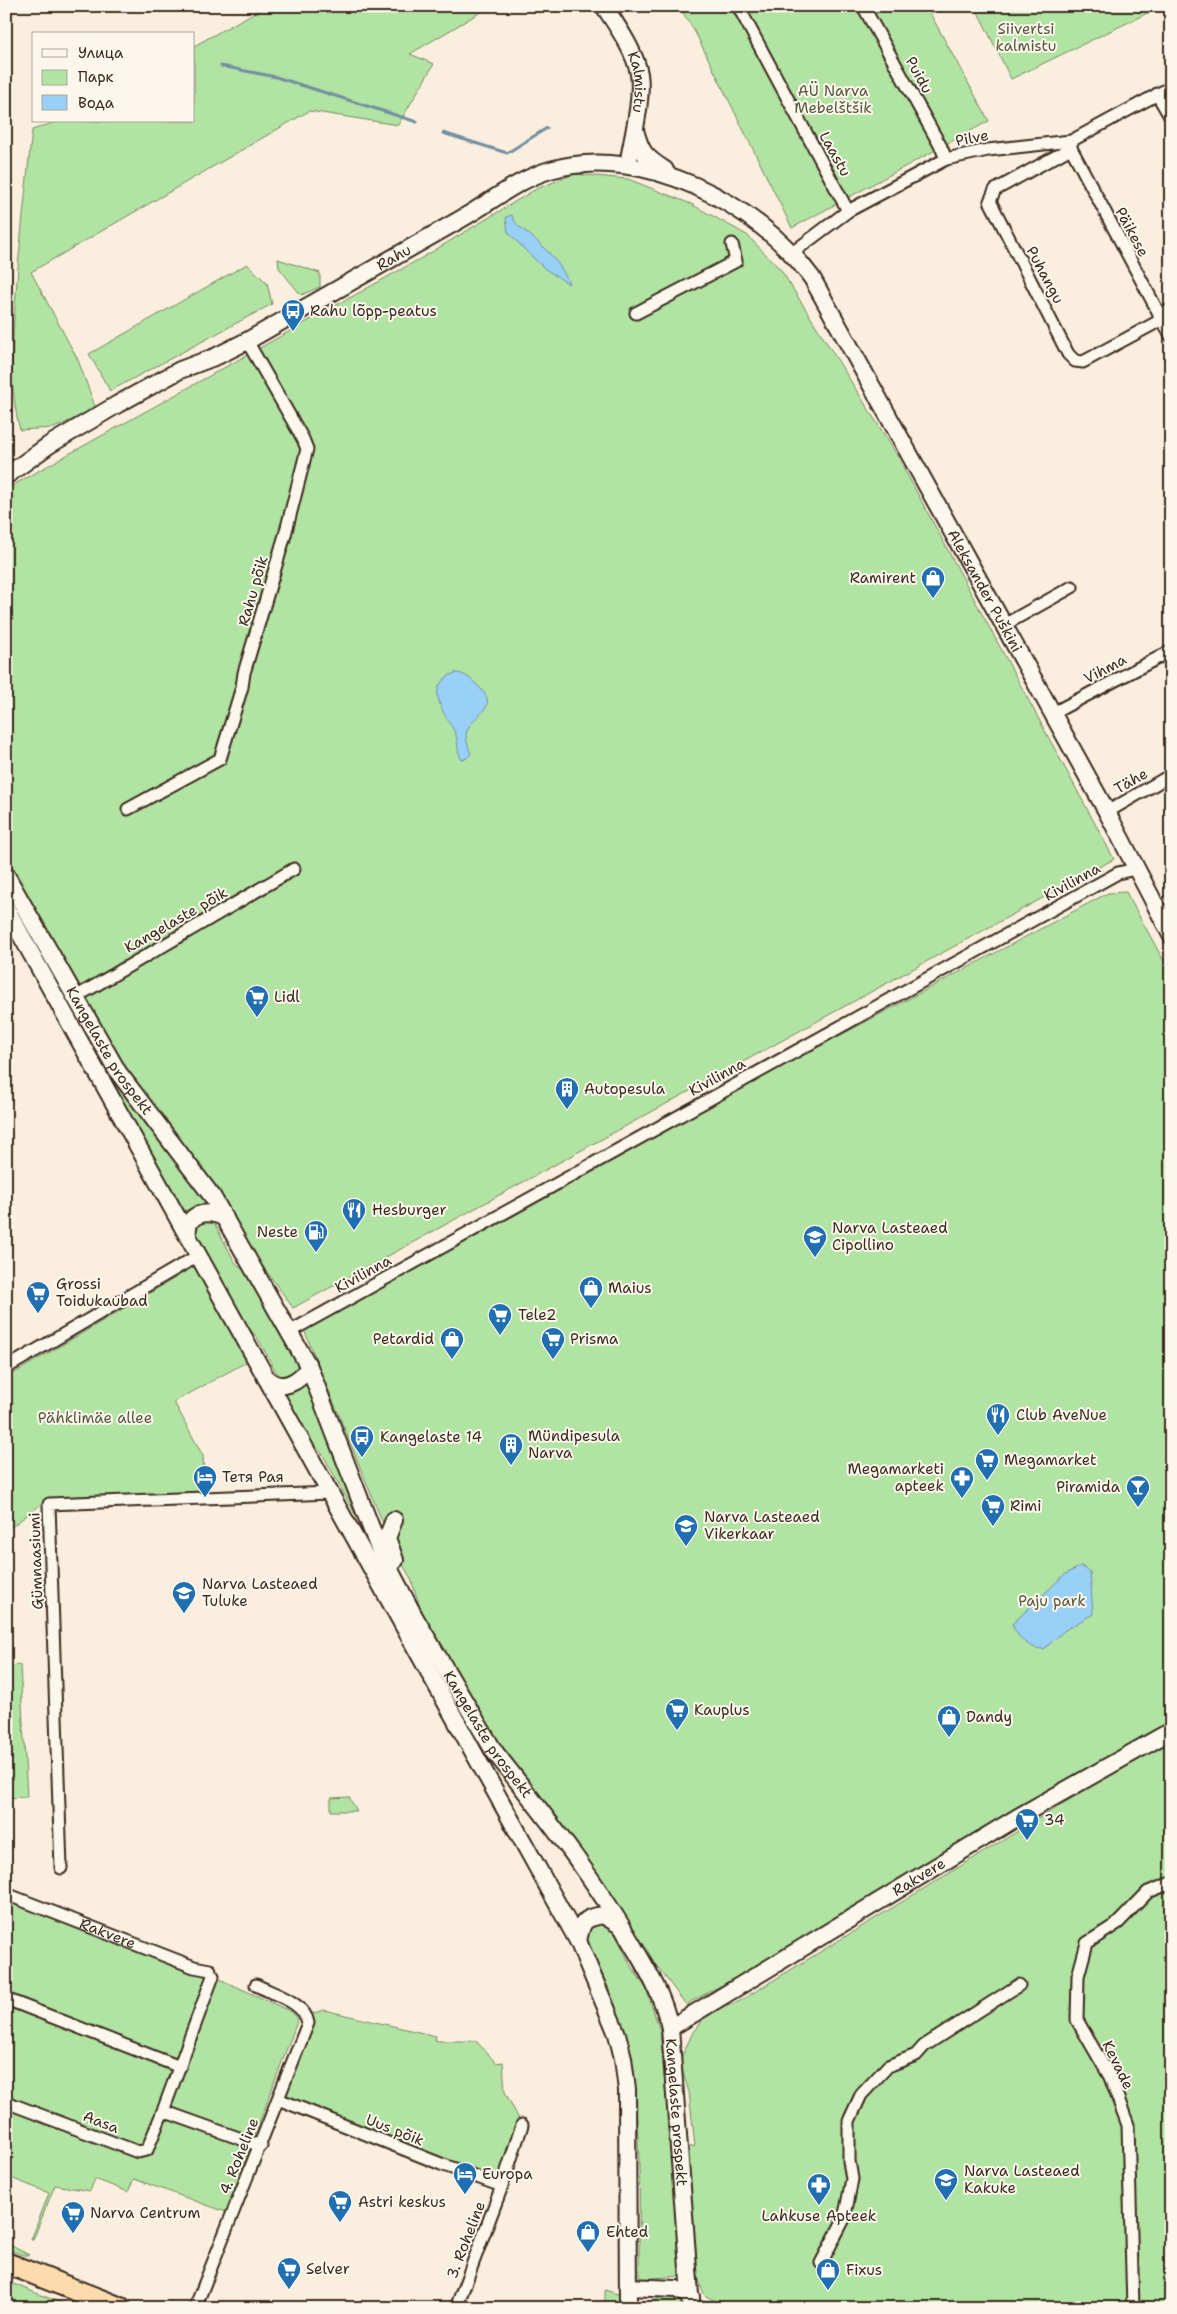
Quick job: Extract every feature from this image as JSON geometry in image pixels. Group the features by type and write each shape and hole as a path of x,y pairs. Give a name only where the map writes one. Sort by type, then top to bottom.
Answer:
{"highway":[{"path":"6,2263 121,2308"},
{"path":"6,2273 96,2308"}],"main road":[{"name":"Kalmistu","path":"604,6 636,61 638,68 639,92 628,165"},
{"path":"590,163 616,151 625,141 634,125"},
{"path":"634,125 640,149 644,155 675,177"},
{"name":"Rahu","path":"6,476 56,440 134,395 180,370 217,356 247,341 463,218 507,189 550,170 590,163 628,165 675,177 751,219 792,253"},
{"name":"Aleksander Puškini","path":"792,253 812,278 1053,713 1171,935"},
{"name":"Kangelaste prospekt","path":"6,875 74,998 118,1072 212,1196 309,1367 380,1551 414,1616 494,1751 609,1903 653,1981 667,2013 670,2028 691,2304"},
{"name":"Kangelaste prospekt","path":"6,908 578,1941 618,2034 623,2058 627,2090 628,2308"},
{"path":"188,1236 189,1224 198,1214 211,1212 225,1218"},
{"path":"266,1378 278,1385 288,1385 301,1378 309,1367"},
{"path":"394,1520 387,1538 408,1588 414,1616"},
{"path":"353,1534 371,1529"},
{"name":"Rakvere","path":"670,2028 1012,1820 1171,1731"},
{"path":"578,1941 581,1926 588,1917 603,1915 623,1927"},
{"path":"628,2287 676,2289 691,2304"}],"street":[{"name":"Laastu","path":"738,6 848,211"},
{"name":"Puidu","path":"863,6 946,159"},
{"name":"Pilve","path":"792,253 848,211 946,159 988,150 1071,144 1171,87"},
{"path":"1158,94 1171,118"},
{"name":"Puhangu","path":"1071,144 995,190 990,201 1068,354 1075,361 1083,362 1160,318"},
{"name":"Päikese","path":"1071,144 1171,336"},
{"path":"636,314 736,261 732,244"},
{"path":"1160,318 1171,309"},
{"name":"Rahu põik","path":"128,809 220,759 285,535 307,450 303,439 247,341"},
{"path":"1004,625 1072,587"},
{"name":"Vihma","path":"1053,713 1171,651"},
{"name":"Tähe","path":"1107,812 1171,776"},
{"name":"Kangelaste põik","path":"74,998 294,869"},
{"name":"Kivilinna","path":"289,1332 1118,873 1135,869"},
{"path":"6,1368 199,1255"},
{"name":"Gümnaasiumi","path":"61,1868 49,1504 330,1493"},
{"name":"Kevade","path":"1133,2308 1128,2125 1110,2077 1077,2020 1078,1976 1087,1943 1118,1923 1148,1892 1171,1883"},
{"name":"Rakvere","path":"6,1894 211,1973"},
{"name":"Aasa","path":"6,2102 138,2152 147,2150 180,2067 211,1973"},
{"name":"4. Roheline","path":"195,2308 308,2023 307,2015 300,2007 256,1985"},
{"path":"821,2263 844,2219 852,2180 849,2161 849,2121 861,2095 888,2066 916,2055 924,2046 1019,1985"},
{"path":"6,1999 180,2067"},
{"name":"Uus põik","path":"278,2099 441,2164 502,2186"},
{"path":"164,2111 260,2146"},
{"name":"3. Roheline","path":"456,2308 502,2186 522,2125"},
{"path":"691,2304 718,2308"}],"green space":[{"path":"266,6 491,6 410,54 434,64 398,125 309,111 31,272 78,360 96,409 54,428 20,430 14,399 13,337 18,261 32,130 55,122 195,122 195,45"},
{"name":"AÜ Narva Mebelštšik","path":"679,6 926,6 989,121 792,228 696,34"},
{"name":"Siivertsi kalmistu","path":"975,6 1162,6 1011,79"},
{"path":"574,174 628,179 691,204 747,235 781,270 894,450 1114,859 293,1308 99,1039 6,869 6,489 425,256 536,189"},
{"path":"278,259 320,273 320,287 301,295 279,268"},
{"path":"247,264 267,283 272,304 110,391 89,354"},
{"name":"Paju park","path":"1126,892 1171,974 1171,1732 747,1972 690,2002 687,2006 501,1760 422,1614 411,1579 391,1543 302,1325 521,1205 1108,893"},
{"path":"108,1072 209,1203 196,1205 182,1213 106,1074"},
{"path":"209,1218 214,1223 235,1262 251,1278 298,1363 298,1368 293,1376 283,1378 276,1372 257,1337 242,1321 194,1234 194,1224"},
{"name":"Pähklimäe allee","path":"197,1265 250,1360 174,1402 203,1456 205,1493 47,1500 6,1531 6,1378"},
{"path":"309,1383 355,1514 323,1455 304,1433 281,1393 300,1388"},
{"path":"20,1665 27,1797 6,1798 6,1666"},
{"path":"1171,1740 1171,2308 763,2308 725,2303 706,2296 701,2287 694,2249 688,2147 695,2146 689,2092 681,2066 681,2058 693,2032 706,2015 712,2009 738,2002 1128,1764"},
{"path":"349,1797 357,1811 331,1811 331,1798"},
{"path":"6,1894 213,1976 292,2012 298,2019 226,2212 134,2179 128,2192 95,2179 90,2191 55,2185 33,2240 31,2240 49,2193 6,2176"},
{"path":"600,1921 613,1929 631,1966 646,1988 660,2031 682,2276 639,2279 639,2157 631,2066 625,2036 617,2011 608,1986 585,1938 586,1930"},
{"path":"324,2010 436,2036 435,2040 439,2041 476,2041 496,2063 503,2062 505,2092 522,2125 502,2186 278,2099 307,2015"},
{"path":"6,2243 29,2255 23,2255 6,2249"},
{"path":"6,2283 16,2285 74,2308 6,2308"},
{"path":"605,2290 618,2294 621,2308 605,2308"},
{"path":"668,2294 683,2299 683,2308 646,2308 653,2301"}],"water":[{"path":"512,215 517,224 552,257 562,270 569,284 545,269 508,232 506,217"},
{"path":"455,673 463,675 475,683 487,699 487,705 484,710 466,733 471,754 462,760 455,733 442,709 438,693 439,686 445,679"},
{"path":"1081,1566 1090,1572 1093,1614 1065,1630 1044,1649 1028,1645 1017,1634 1012,1624 1064,1575"}],"waterway":[{"path":"221,66 276,77 417,122"},
{"path":"443,133 507,153 547,128"}],"place":[{"name":"Rahu lõpp-peatus","path":"293,332"},
{"name":"Ramirent","path":"933,599"},
{"name":"Lidl","path":"257,1018"},
{"name":"Autopesula","path":"567,1110"},
{"name":"Hesburger","path":"354,1231"},
{"name":"Neste","path":"316,1253"},
{"name":"Narva Lasteaed Cipollino","path":"815,1258"},
{"name":"Maius","path":"591,1309"},
{"name":"Grossi Toidukaubad","path":"38,1314"},
{"name":"Tele2","path":"500,1336"},
{"name":"Petardid","path":"452,1360"},
{"name":"Prisma","path":"553,1360"},
{"name":"Club AveNue","path":"998,1436"},
{"name":"Kangelaste 14","path":"362,1458"},
{"name":"Mündipesula Narva","path":"511,1466"},
{"name":"Megamarket","path":"987,1481"},
{"name":"Тетя Рая","path":"205,1498"},
{"name":"Megamarketi apteek","path":"962,1499"},
{"name":"Piramida","path":"1138,1508"},
{"name":"Rimi","path":"993,1527"},
{"name":"Narva Lasteaed Vikerkaar","path":"686,1547"},
{"name":"Narva Lasteaed Tuluke","path":"184,1614"},
{"name":"Kauplus","path":"677,1731"},
{"name":"Dandy","path":"949,1738"},
{"name":"34","path":"1027,1841"},
{"name":"Europa","path":"465,2195"},
{"name":"Narva Lasteaed Kakuke","path":"946,2201"},
{"name":"Lahkuse Apteek","path":"819,2206"},
{"name":"Astri keskus","path":"340,2223"},
{"name":"Narva Centrum","path":"73,2234"},
{"name":"Ehted","path":"588,2253"},
{"name":"Selver","path":"289,2290"},
{"name":"Fixus","path":"828,2291"}]}
